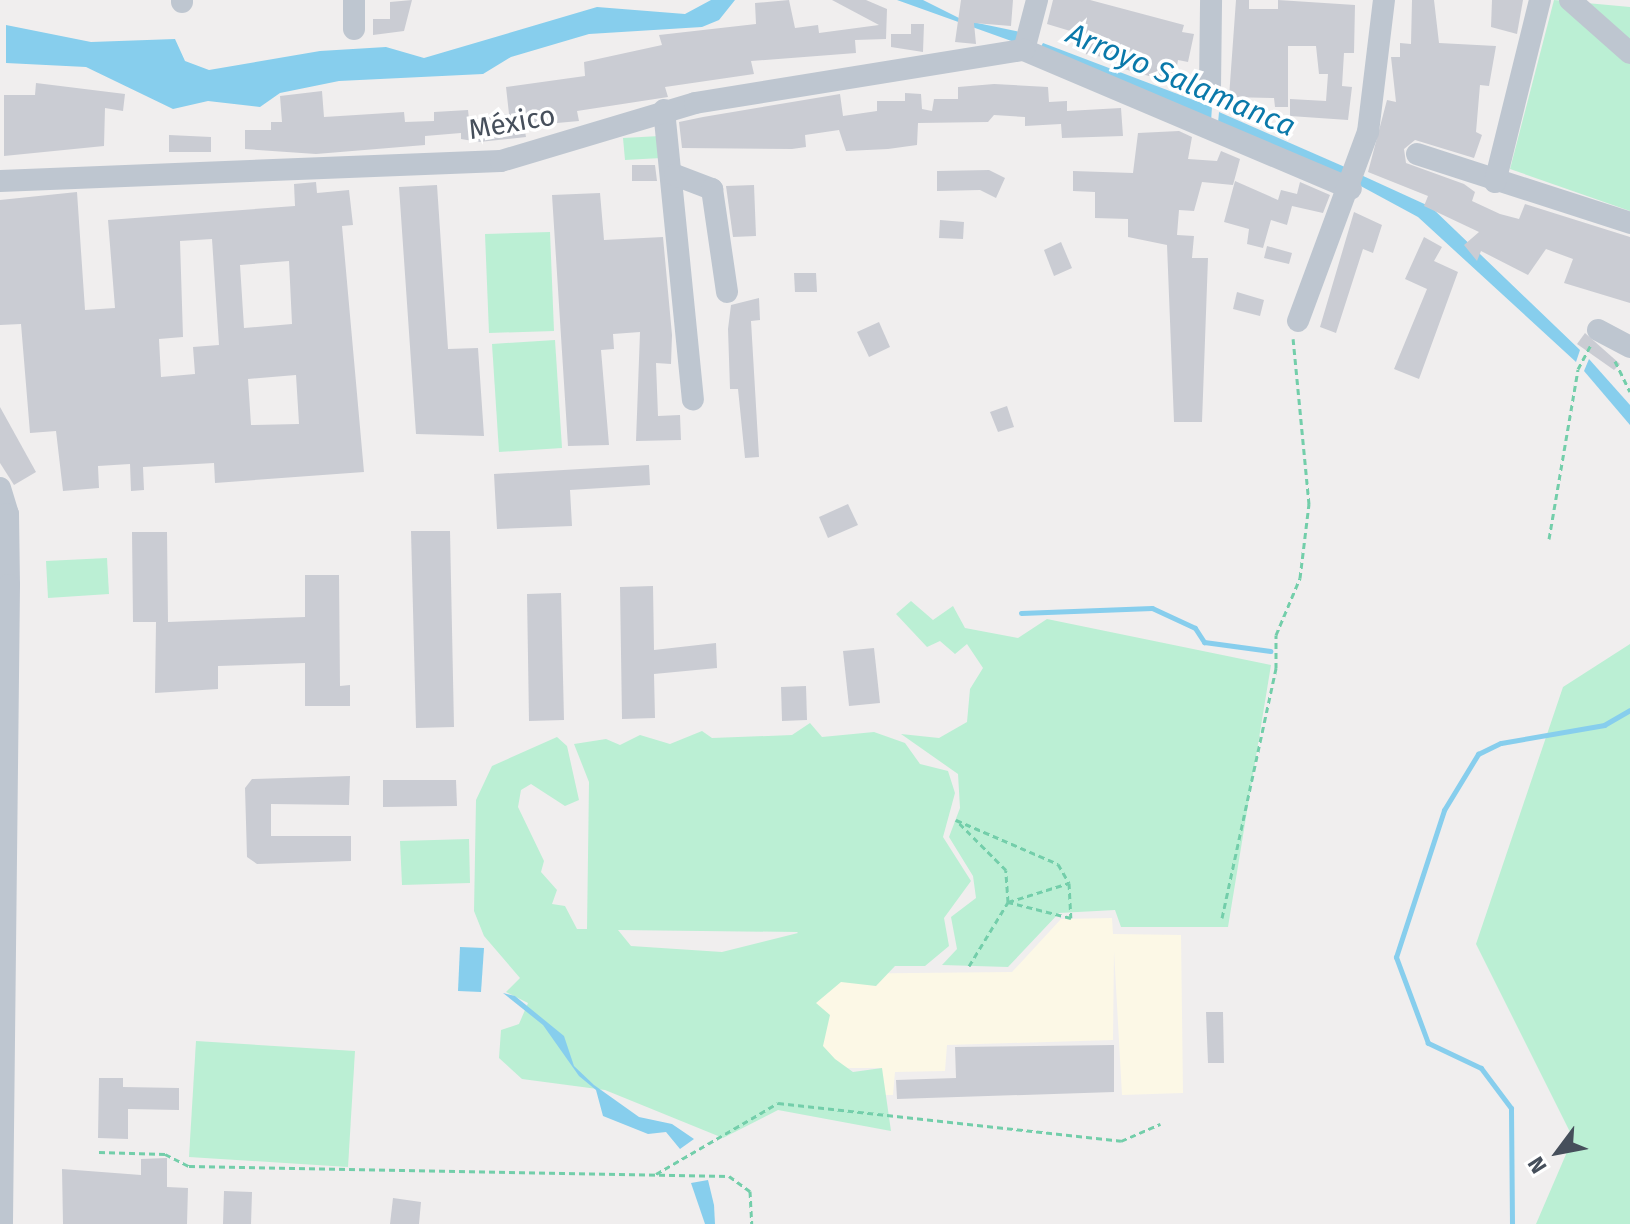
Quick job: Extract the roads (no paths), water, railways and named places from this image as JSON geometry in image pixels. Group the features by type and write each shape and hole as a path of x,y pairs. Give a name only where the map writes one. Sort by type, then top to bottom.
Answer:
{"street":[{"path":"354,0 354,29"},
{"path":"1037,0 1028,42 1351,189"},
{"path":"1210,87 1211,0"},
{"path":"1298,321 1351,189 1379,83 1384,0"},
{"path":"1495,182 1540,0"},
{"path":"1570,0 1630,53"},
{"name":"México","path":"0,181 501,161 664,110 1028,42"},
{"path":"664,110 675,175 693,400"},
{"path":"1417,154 1495,182 1630,223"},
{"path":"675,175 712,189 727,292"},
{"path":"1599,330 1629,346"},
{"path":"0,488 8,514 4,585 2,1224"}],"water":[{"path":"711,0 735,0 719,20 702,27 589,34 511,57 483,74 339,81 280,93 260,107 208,101 173,109 86,67 6,63 6,25 91,42 175,39 185,61 209,70 320,51 386,47 424,58 597,7 685,14"},
{"path":"897,0 923,0 963,20 1020,32 1017,43"},
{"path":"1043,43 1212,107 1211,121 1039,50"},
{"path":"1219,112 1354,171 1352,182 1218,123"},
{"path":"1361,175 1431,207 1580,350 1576,362 1418,217 1357,184"},
{"path":"1589,359 1630,405 1630,425 1584,371"},
{"path":"460,947 484,948 481,992 458,991"},
{"path":"503,993 515,996 564,1036 574,1066 594,1085 639,1117 672,1124 694,1139 680,1149 666,1132 648,1134 603,1116 596,1090 579,1076 543,1025"},
{"path":"708,1180 715,1224 705,1224 691,1183"}],"waterway":[{"path":"1021,613 1152,608 1195,628 1204,642 1270,651"},
{"name":"Arroyo Salamanca","path":"1512,1224 1511,1108 1481,1068 1428,1043 1396,957 1444,810 1478,754 1501,743 1604,725 1630,710"}]}
